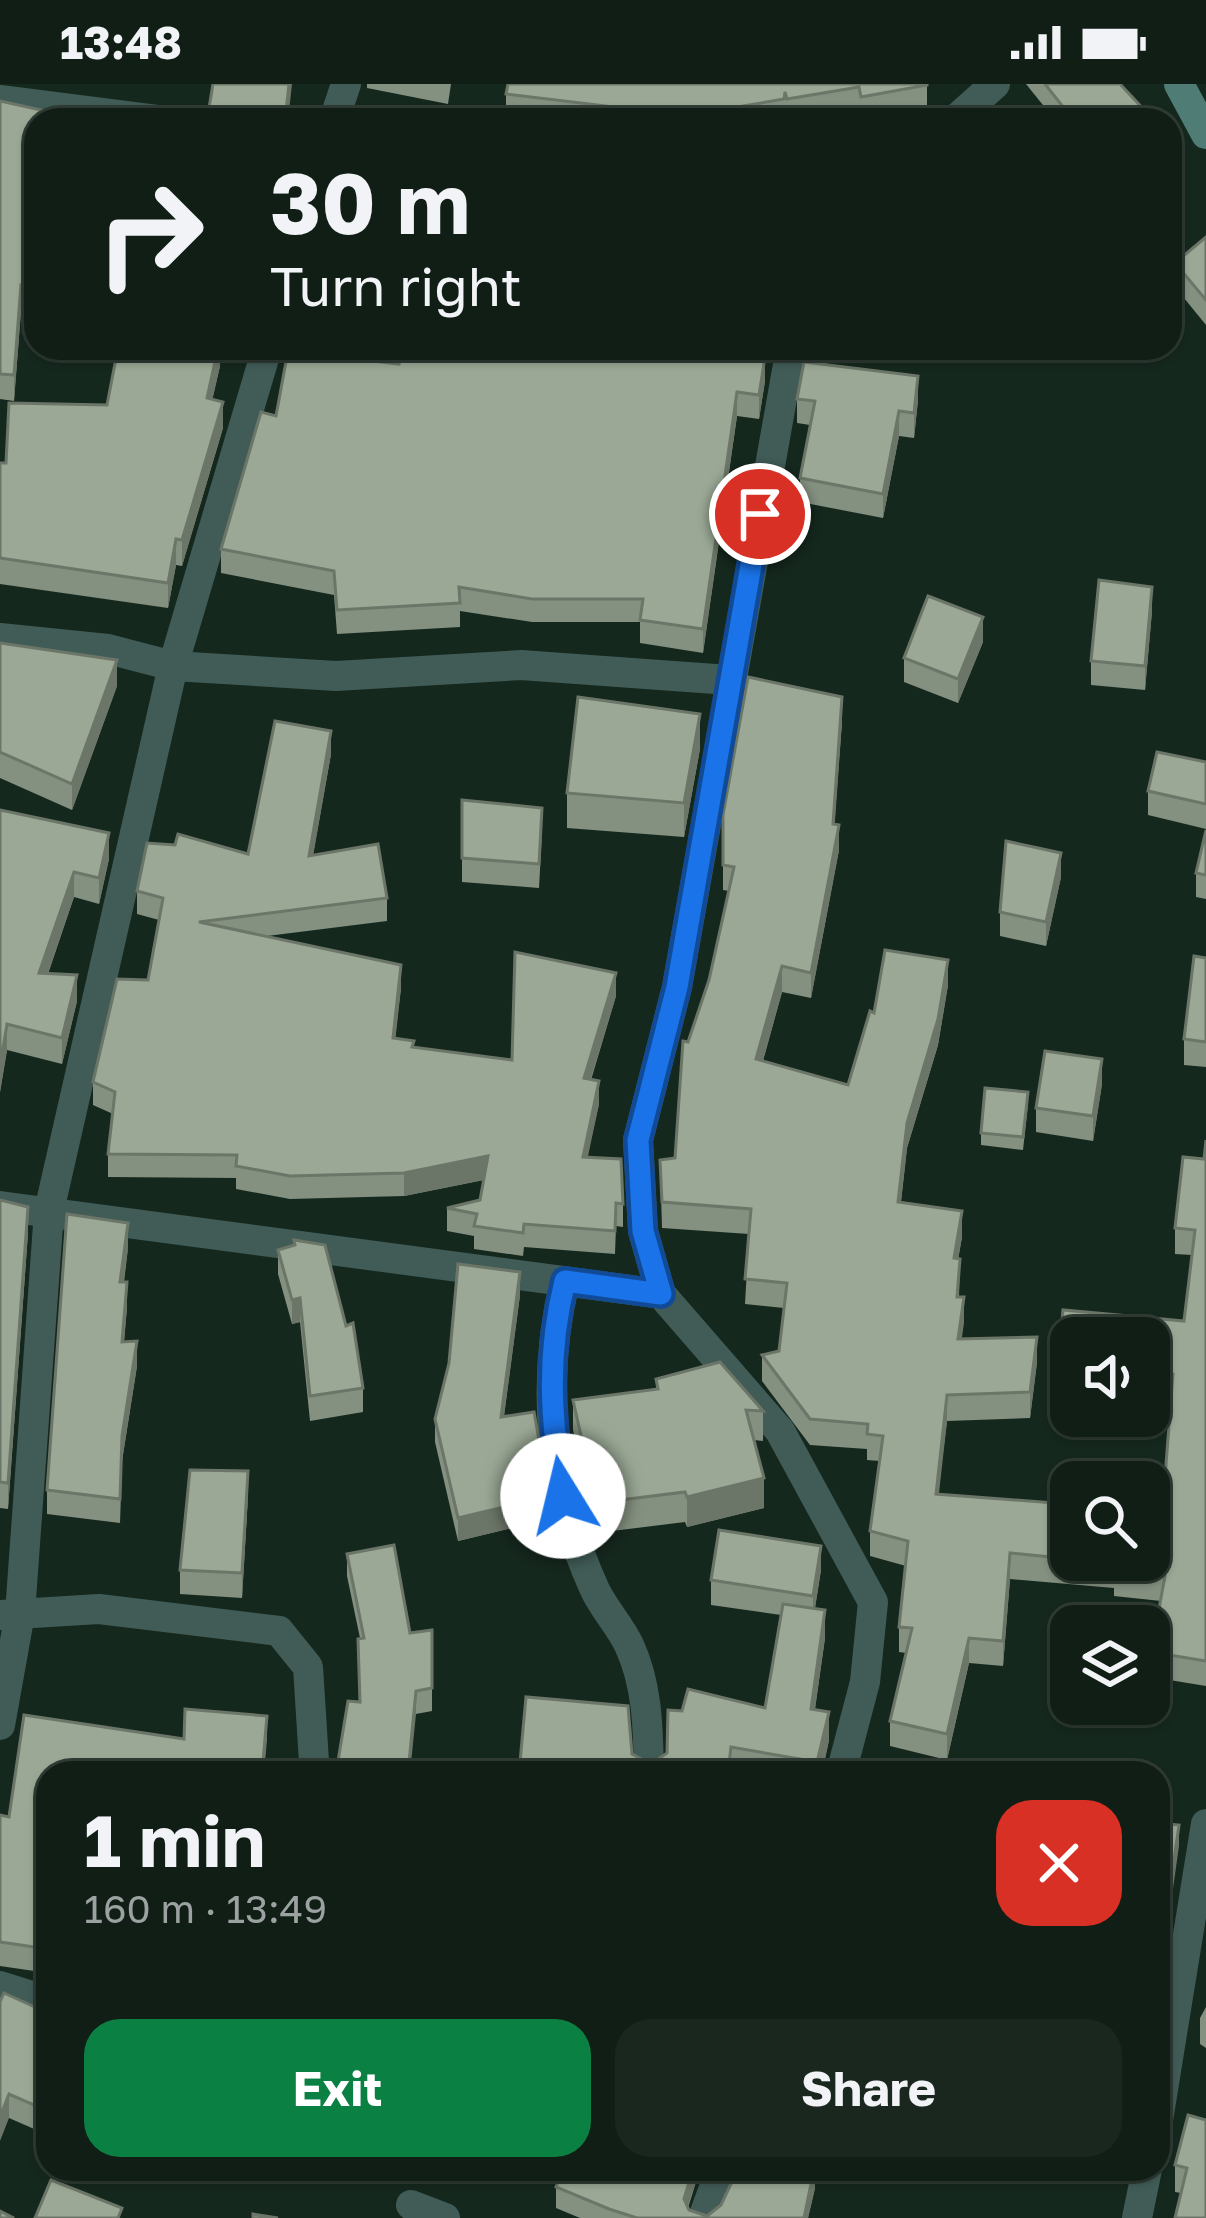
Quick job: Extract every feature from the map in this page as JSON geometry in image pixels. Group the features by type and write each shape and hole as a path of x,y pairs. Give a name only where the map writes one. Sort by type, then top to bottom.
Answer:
{"main road":[{"path":"1179,84 1206,134"}],"street":[{"path":"968,108 994,84"},
{"path":"0,100 63,108"},
{"path":"0,1725 49,1211 173,666 263,360"},
{"path":"789,360 677,987 638,1140 643,1231 661,1294 780,1431 873,1602 865,1682 844,1761"},
{"path":"0,638 108,650 173,666 337,676 520,665 729,680"},
{"path":"0,1206 661,1294"},
{"path":"565,1281 551,1336 549,1402 563,1496 596,1591 630,1646 648,1706 649,1761"},
{"path":"10,1614 99,1610 279,1631 308,1667 314,1761"},
{"path":"1170,2046 1206,1824"},
{"path":"0,1986 36,1997"},
{"path":"703,2218 717,2181"},
{"path":"1137,2218 1145,2181"},
{"path":"411,2205 446,2218"}],"building":[{"path":"213,84 289,84 286,108 209,108"},
{"path":"508,84 927,84 861,97 859,87 787,99 785,92 784,99 737,108 622,108 506,94"},
{"path":"1045,84 1120,84 1142,108 1064,108"},
{"path":"0,101 32,108 24,108 24,286 14,375 0,374"},
{"path":"1206,237 1206,300 1182,271 1182,257"},
{"path":"116,360 215,360 207,398 223,402 182,540 176,539 168,583 0,558 0,463 6,463 9,403 107,405"},
{"path":"286,360 399,364 400,360 765,360 759,395 737,392 703,629 640,620 643,599 532,599 459,587 460,603 337,610 334,571 221,549 261,412 276,416"},
{"path":"804,362 918,376 914,413 899,411 883,494 800,478 815,401 797,399"},
{"path":"1099,580 1152,587 1145,666 1091,661"},
{"path":"928,596 983,617 958,679 904,658"},
{"path":"0,643 117,660 72,784 0,752"},
{"path":"748,677 842,697 833,824 839,825 811,973 782,966 756,1059 848,1085 870,1011 874,1013 885,950 948,960 938,1019 907,1123 898,1202 962,1211 954,1258 960,1259 957,1297 964,1297 958,1339 1037,1337 1030,1392 947,1395 936,1494 1050,1503 1050,1557 1010,1553 1003,1641 969,1638 947,1734 890,1721 912,1628 899,1627 908,1541 870,1531 883,1436 867,1434 868,1424 810,1419 762,1355 779,1351 787,1283 745,1279 751,1209 662,1202 660,1160 675,1158 683,1041 688,1042 709,980 734,867 723,865 723,815"},
{"path":"578,697 700,714 684,803 567,793"},
{"path":"275,721 331,731 309,856 378,844 387,898 199,922 401,965 393,1038 414,1041 412,1047 512,1060 515,952 616,973 584,1078 599,1081 583,1157 621,1159 623,1204 616,1203 615,1231 524,1224 523,1233 474,1226 477,1214 447,1208 480,1200 488,1156 404,1173 290,1176 236,1166 237,1155 108,1154 115,1092 93,1082 117,979 148,980 163,898 137,891 147,843 175,845 178,834 248,854"},
{"path":"1157,752 1206,762 1206,804 1148,791"},
{"path":"462,800 542,808 539,864 462,858"},
{"path":"0,810 109,833 99,878 74,872 39,973 77,975 62,1038 7,1024 0,1066"},
{"path":"1206,830 1206,875 1196,873"},
{"path":"1006,841 1061,853 1046,922 1000,912"},
{"path":"1194,956 1206,958 1206,1042 1184,1039"},
{"path":"1045,1051 1102,1059 1093,1116 1036,1108"},
{"path":"985,1088 1028,1092 1023,1137 981,1133"},
{"path":"1206,1140 1206,1661 1170,1655 1170,1605 1160,1605 1164,1581 1170,1581 1170,1461 1166,1461 1173,1374 1170,1320 1184,1321 1195,1230 1175,1228 1183,1157 1204,1159"},
{"path":"0,1200 28,1207 8,1483 0,1482"},
{"path":"67,1214 128,1223 120,1282 127,1282 122,1342 137,1341 122,1436 120,1499 47,1490"},
{"path":"294,1240 325,1245 346,1326 353,1323 363,1388 310,1396 300,1298 292,1300 278,1250 295,1245"},
{"path":"458,1264 520,1272 501,1417 534,1412 549,1496 458,1518 435,1419 449,1363"},
{"path":"1063,1310 1140,1317 1062,1317"},
{"path":"720,1362 763,1411 746,1410 764,1478 687,1497 685,1492 596,1503 573,1400 658,1389 656,1379"},
{"path":"190,1470 248,1471 242,1573 180,1570"},
{"path":"719,1530 821,1546 813,1596 711,1580"},
{"path":"394,1545 410,1633 432,1630 432,1688 416,1691 409,1761 338,1761 348,1701 360,1702 358,1639 364,1638 347,1554"},
{"path":"783,1604 825,1610 811,1709 829,1712 817,1761 731,1747 729,1761 655,1761 667,1753 668,1710 682,1711 688,1689 765,1708"},
{"path":"526,1697 628,1706 632,1754 645,1761 520,1761"},
{"path":"185,1709 267,1716 263,1761 36,1761 36,1947 0,1942 0,1815 9,1817 24,1715 184,1739"},
{"path":"1170,1824 1179,1825 1170,1889"},
{"path":"4,1993 36,2008 36,2106 9,2094 0,2117 0,2002"},
{"path":"1188,2115 1206,2120 1206,2218 1175,2218 1187,2168 1175,2165"},
{"path":"51,2181 122,2208 118,2218 35,2218"},
{"path":"558,2181 689,2181 684,2199 689,2210 707,2216 721,2205 732,2181 812,2181 804,2218 637,2218 556,2187"}],"route":[{"path":"563,1496 549,1402 551,1336 565,1281 661,1294 643,1231 638,1140 677,987 760,514"}]}
